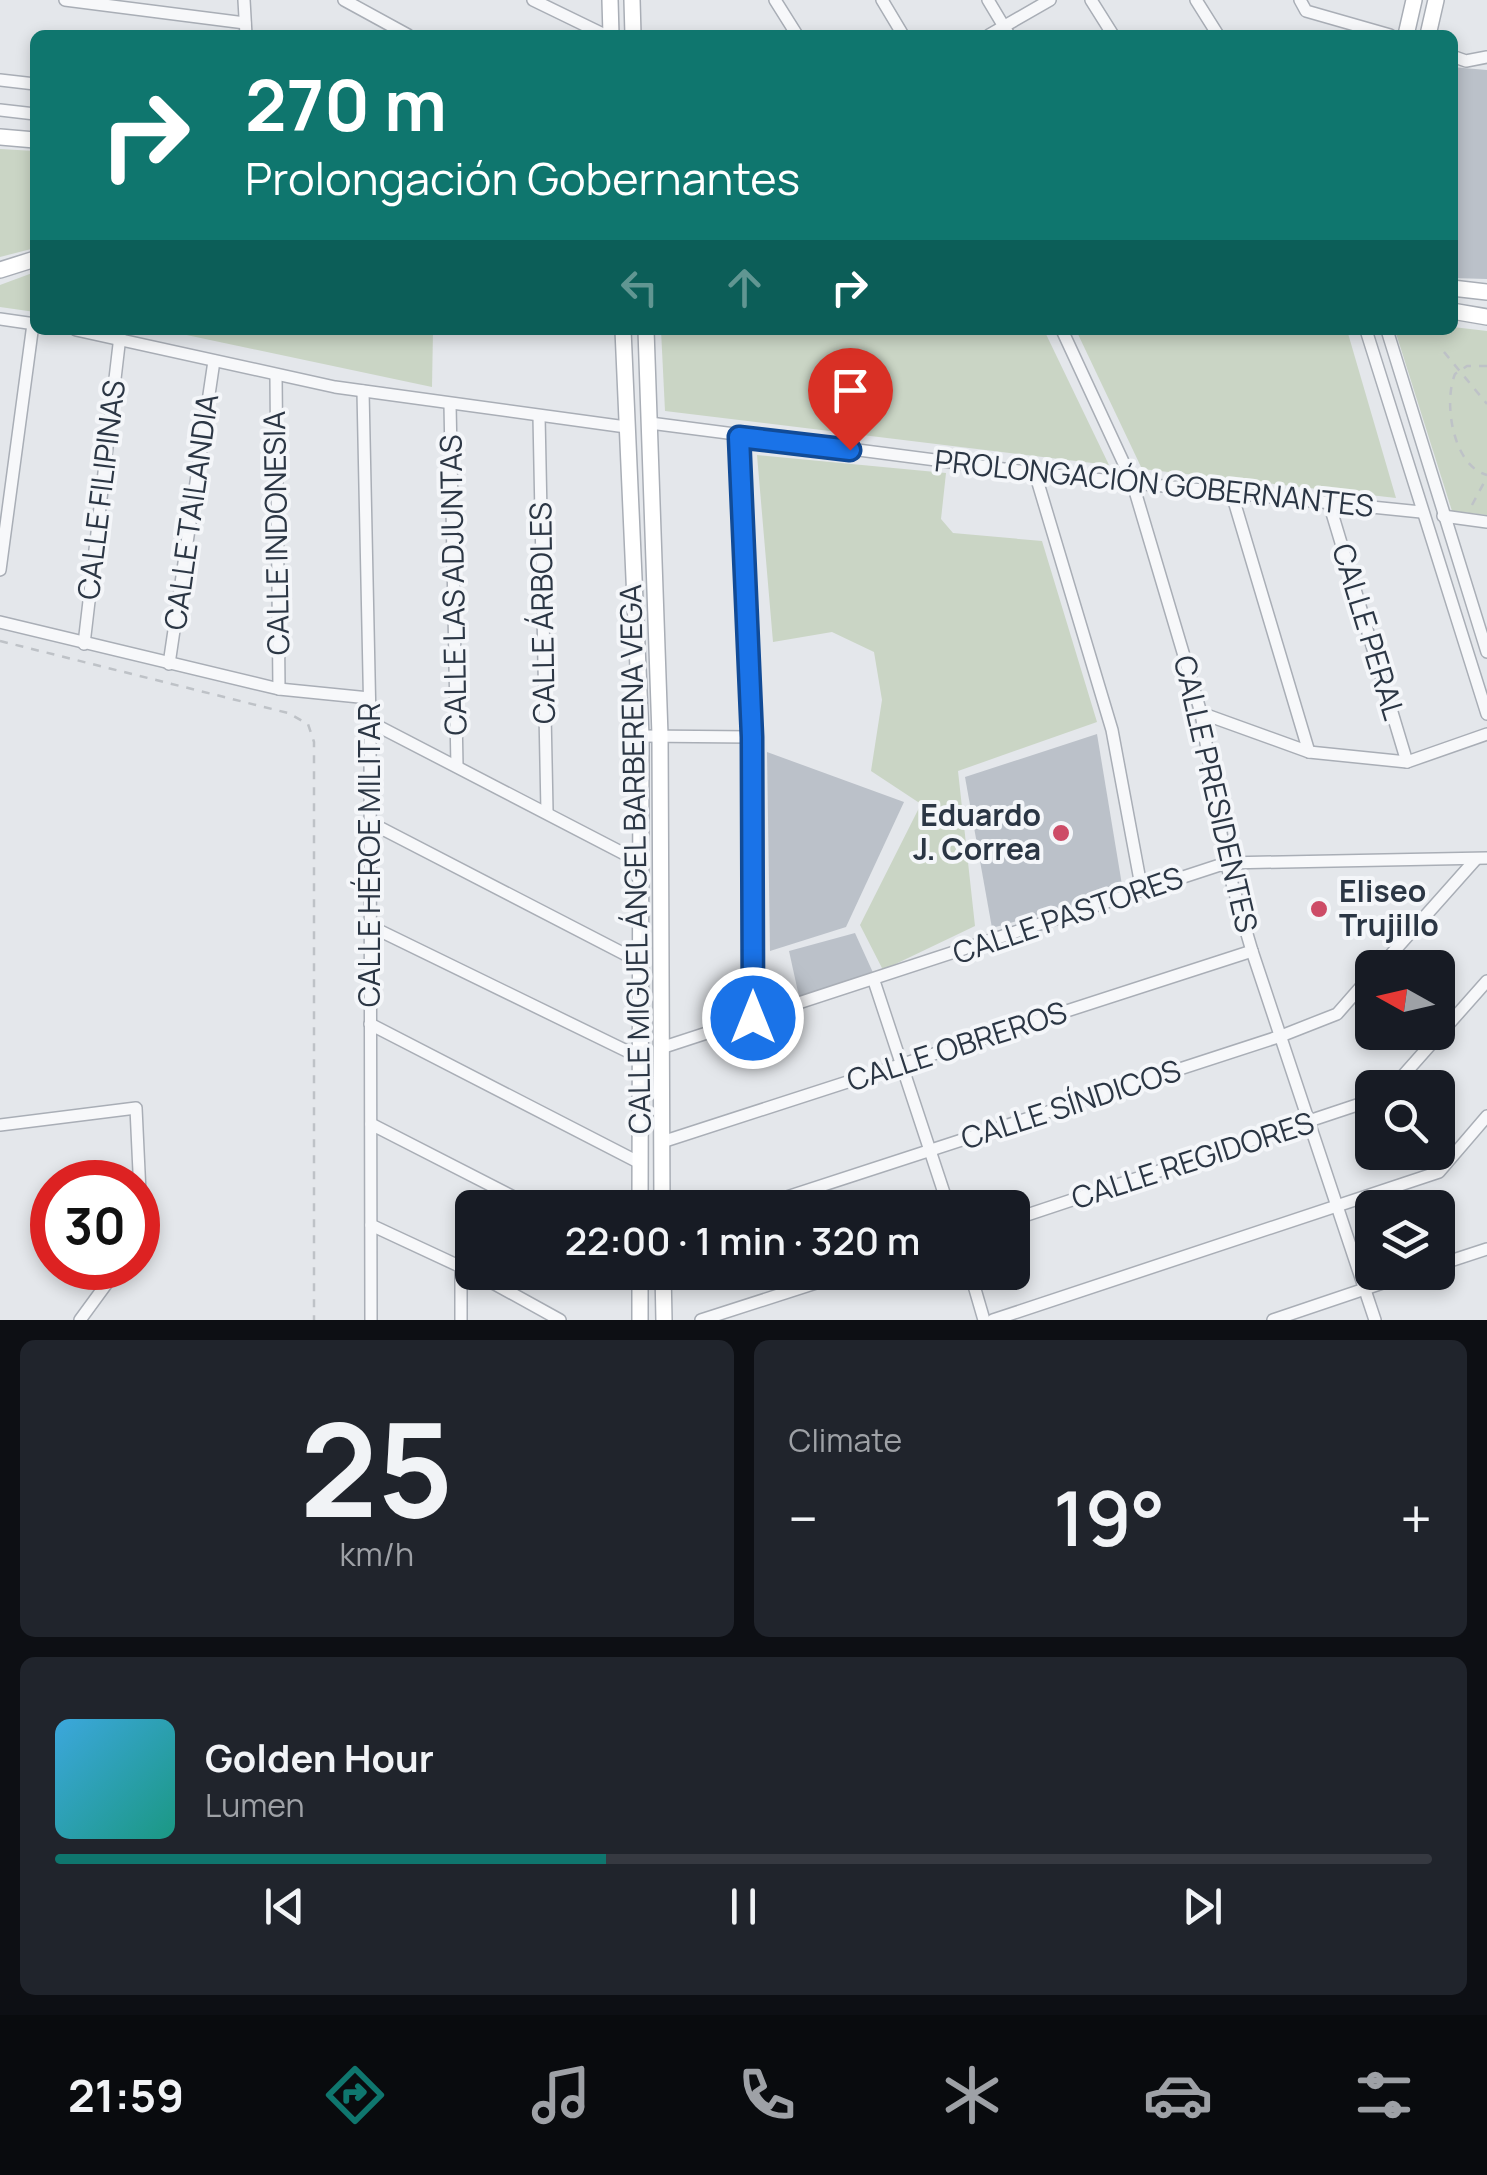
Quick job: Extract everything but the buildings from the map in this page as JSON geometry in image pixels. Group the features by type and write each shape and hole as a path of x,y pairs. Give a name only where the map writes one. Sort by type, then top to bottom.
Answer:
{"street":[{"path":"65,0 245,29 244,0"},
{"path":"344,0 399,30"},
{"path":"534,0 597,30"},
{"path":"608,30 610,0"},
{"path":"632,0 633,30"},
{"path":"775,0 794,30"},
{"path":"882,0 900,30"},
{"path":"988,0 1006,30 1050,0"},
{"path":"1091,0 1110,30"},
{"path":"1196,0 1215,30"},
{"path":"1300,0 1306,10 1373,30"},
{"path":"1407,30 1414,0"},
{"path":"1429,30 1436,0"},
{"path":"1458,58 1466,61 1487,57"},
{"path":"0,80 30,83"},
{"path":"0,110 30,113"},
{"path":"0,137 30,140"},
{"path":"0,270 30,261"},
{"path":"1458,289 1487,292"},
{"path":"1458,312 1487,317"},
{"path":"0,319 30,323"},
{"path":"0,570 32,335"},
{"path":"113,335 276,377 626,427"},
{"name":"CALLE MIGUEL ÁNGEL BARBERENA VEGA","path":"623,335 641,736 640,1190"},
{"name":"CALLE MIGUEL ÁNGEL BARBERENA VEGA","path":"646,335 660,734 662,1190"},
{"name":"CALLE PRESIDENTES","path":"1064,335 1132,482 1201,713 1226,863 1355,1263"},
{"path":"1368,335 1487,714"},
{"path":"1389,335 1487,652"},
{"name":"CALLE FILIPINAS","path":"84,644 120,336"},
{"name":"CALLE TAILANDIA","path":"169,664 214,360"},
{"name":"CALLE INDONESIA","path":"276,377 279,689"},
{"name":"CALLE HÉROE MILITAR","path":"363,391 370,698 371,1320"},
{"name":"CALLE LAS ADJUNTAS","path":"450,404 457,766"},
{"name":"CALLE ÁRBOLES","path":"539,416 547,810"},
{"name":"PROLONGACIÓN GOBERNANTES","path":"650,423 1035,473 1421,512"},
{"path":"739,437 752,737 753,1018"},
{"path":"1035,473 1112,730 1142,891"},
{"path":"1231,491 1309,752"},
{"name":"CALLE PERAL","path":"1329,503 1407,762"},
{"path":"1443,516 1487,522"},
{"path":"0,622 279,689 370,698"},
{"path":"1201,713 1309,752 1407,762 1487,734"},
{"path":"370,722 547,810 640,862"},
{"path":"641,736 752,737"},
{"path":"371,823 638,961"},
{"path":"1396,950 1481,859"},
{"name":"CALLE PASTORES","path":"660,1048 1226,863 1481,859"},
{"path":"370,926 639,1057"},
{"name":"CALLE OBREROS","path":"662,1142 1252,951"},
{"path":"1408,1070 1487,980"},
{"path":"874,981 943,1190"},
{"name":"CALLE SÍNDICOS","path":"810,1190 1280,1036 1337,1014 1355,993"},
{"path":"370,1024 640,1162"},
{"name":"CALLE REGIDORES","path":"1030,1214 1355,1106"},
{"path":"0,1124 136,1108 138,1160"},
{"path":"994,1320 1439,1172 1487,1116"},
{"path":"371,1124 500,1190"},
{"path":"371,1225 455,1264"},
{"path":"1455,1259 1487,1249"},
{"path":"80,1320 102,1290"},
{"path":"461,1320 466,1290"},
{"path":"504,1290 554,1319"},
{"path":"640,1290 640,1320"},
{"path":"663,1290 664,1320"},
{"path":"701,1320 794,1290"},
{"path":"975,1290 984,1320"},
{"path":"1273,1320 1361,1290"},
{"name":"CALLE PRESIDENTES","path":"1364,1290 1375,1320"}],"path":[{"path":"1444,352 1487,404"},
{"path":"1464,519 1487,476 1474,471 1448,403 1458,372 1467,366 1487,366"},
{"path":"0,641 288,713 308,724 314,742 314,1320"}],"green space":[{"path":"0,149 30,151 30,249 0,257"},
{"path":"30,274 30,311 0,307 0,285"},
{"path":"1458,328 1487,331 1487,515 1452,511 1397,335 1458,335"},
{"path":"187,335 433,335 432,387"},
{"path":"661,335 1046,335 1109,465 665,411"},
{"path":"1078,335 1348,335 1396,498 1142,469"},
{"path":"757,455 946,473 941,519 953,533 1042,541 1097,722 958,771 975,926 883,970 860,925 921,804 871,771 882,700 874,652 832,632 773,642"}],"place":[{"name":"Eduardo J. Correa","path":"1061,833"},
{"name":"Eliseo Trujillo","path":"1319,909"}],"route":[{"path":"753,1018 752,737 739,437 850,450"}]}
